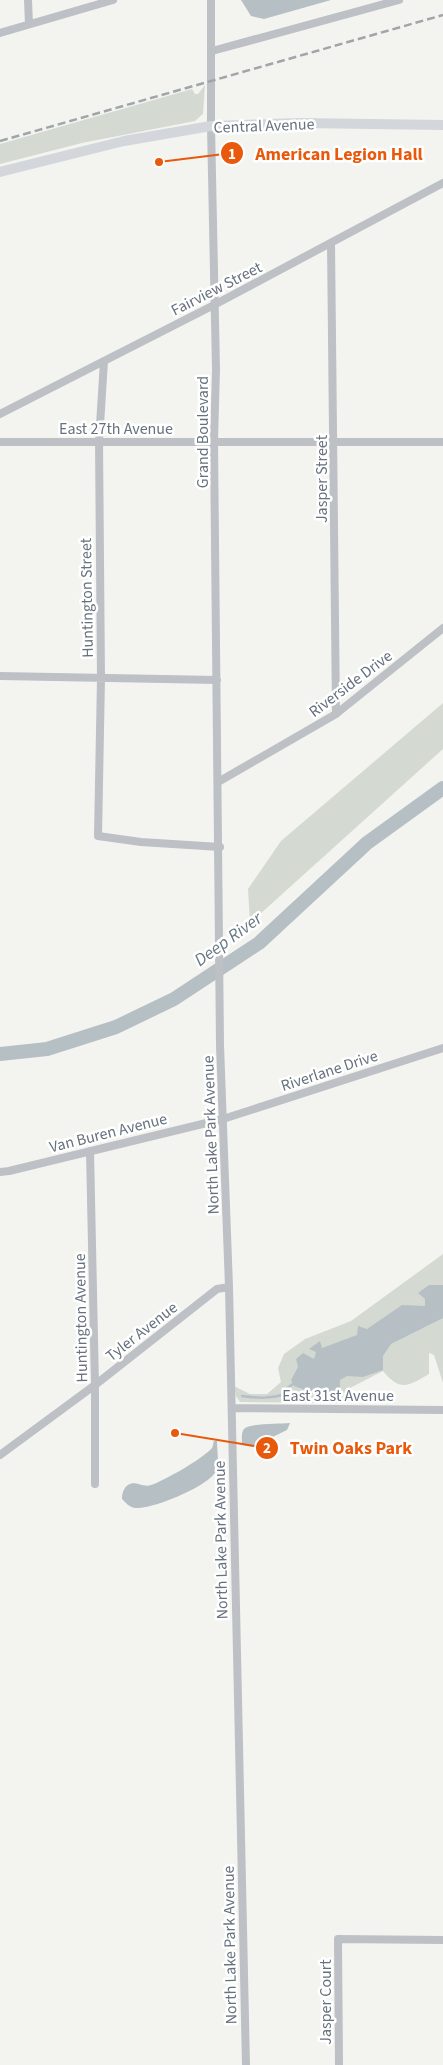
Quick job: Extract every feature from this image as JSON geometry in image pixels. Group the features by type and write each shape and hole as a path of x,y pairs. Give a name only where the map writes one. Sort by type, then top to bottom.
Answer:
{"main road":[{"name":"Central Avenue","path":"0,172 124,141 211,126 300,123 443,125"}],"street":[{"path":"28,0 29,24"},
{"path":"0,33 113,0"},
{"name":"Grand Boulevard","path":"211,0 211,126 216,369 214,441 220,847 218,865"},
{"path":"212,51 399,0"},
{"name":"Fairview Street","path":"0,414 214,305 443,183"},
{"name":"Jasper Street","path":"331,243 336,714"},
{"name":"Huntington Street","path":"104,360 99,441 101,678 98,836 141,842 220,847"},
{"name":"East 27th Avenue","path":"0,442 443,442"},
{"name":"Riverside Drive","path":"218,782 336,714 443,628"},
{"path":"0,676 217,680"},
{"name":"North Lake Park Avenue","path":"218,865 220,1045 230,1287 246,2065"},
{"name":"Riverlane Drive","path":"223,1118 443,1048"},
{"name":"Van Buren Avenue","path":"0,1172 223,1118"},
{"name":"Huntington Avenue","path":"90,1151 95,1384 95,1484"},
{"name":"Tyler Avenue","path":"0,1455 217,1289 230,1287"},
{"name":"East 31st Avenue","path":"232,1408 443,1410"},
{"name":"Jasper Court","path":"339,2065 338,1939 443,1940"}],"shaded area":[{"path":"241,0 331,0 264,19 251,16"},
{"path":"205,85 203,114 195,121 82,143 0,164 0,144 192,89 195,94 198,94"},
{"path":"443,703 443,749 250,923 248,889 281,841"},
{"path":"443,1254 443,1383 434,1355 429,1353 429,1374 422,1378 405,1385 395,1382 383,1371 352,1387 339,1403 240,1402 236,1396 234,1386 250,1394 267,1394 281,1382 278,1368 284,1354 305,1339 351,1321"},
{"path":"429,1285 443,1285 443,1318 391,1344 383,1356 383,1370 363,1377 347,1376 340,1380 340,1392 331,1398 326,1398 294,1386 291,1380 298,1367 296,1359 303,1353 314,1359 316,1352 309,1349 320,1341 322,1348 357,1335 358,1326 367,1329 402,1305 425,1306 425,1299 418,1293"},
{"path":"290,1423 287,1430 252,1447 242,1445 242,1432 247,1427"},
{"path":"214,1441 217,1441 217,1469 205,1482 194,1489 167,1501 143,1508 131,1507 122,1499 126,1486 133,1483 148,1486 164,1479 208,1452"}],"waterway":[{"name":"Deep River","path":"0,1054 47,1049 116,1027 174,999 259,943 367,843 443,788"},
{"path":"242,1396 264,1398 280,1396 286,1394 286,1389 293,1384"}],"railway":[{"path":"0,141 443,15"}],"place":[{"name":"American Legion Hall","path":"159,162"},
{"name":"Twin Oaks Park","path":"175,1433"}]}
